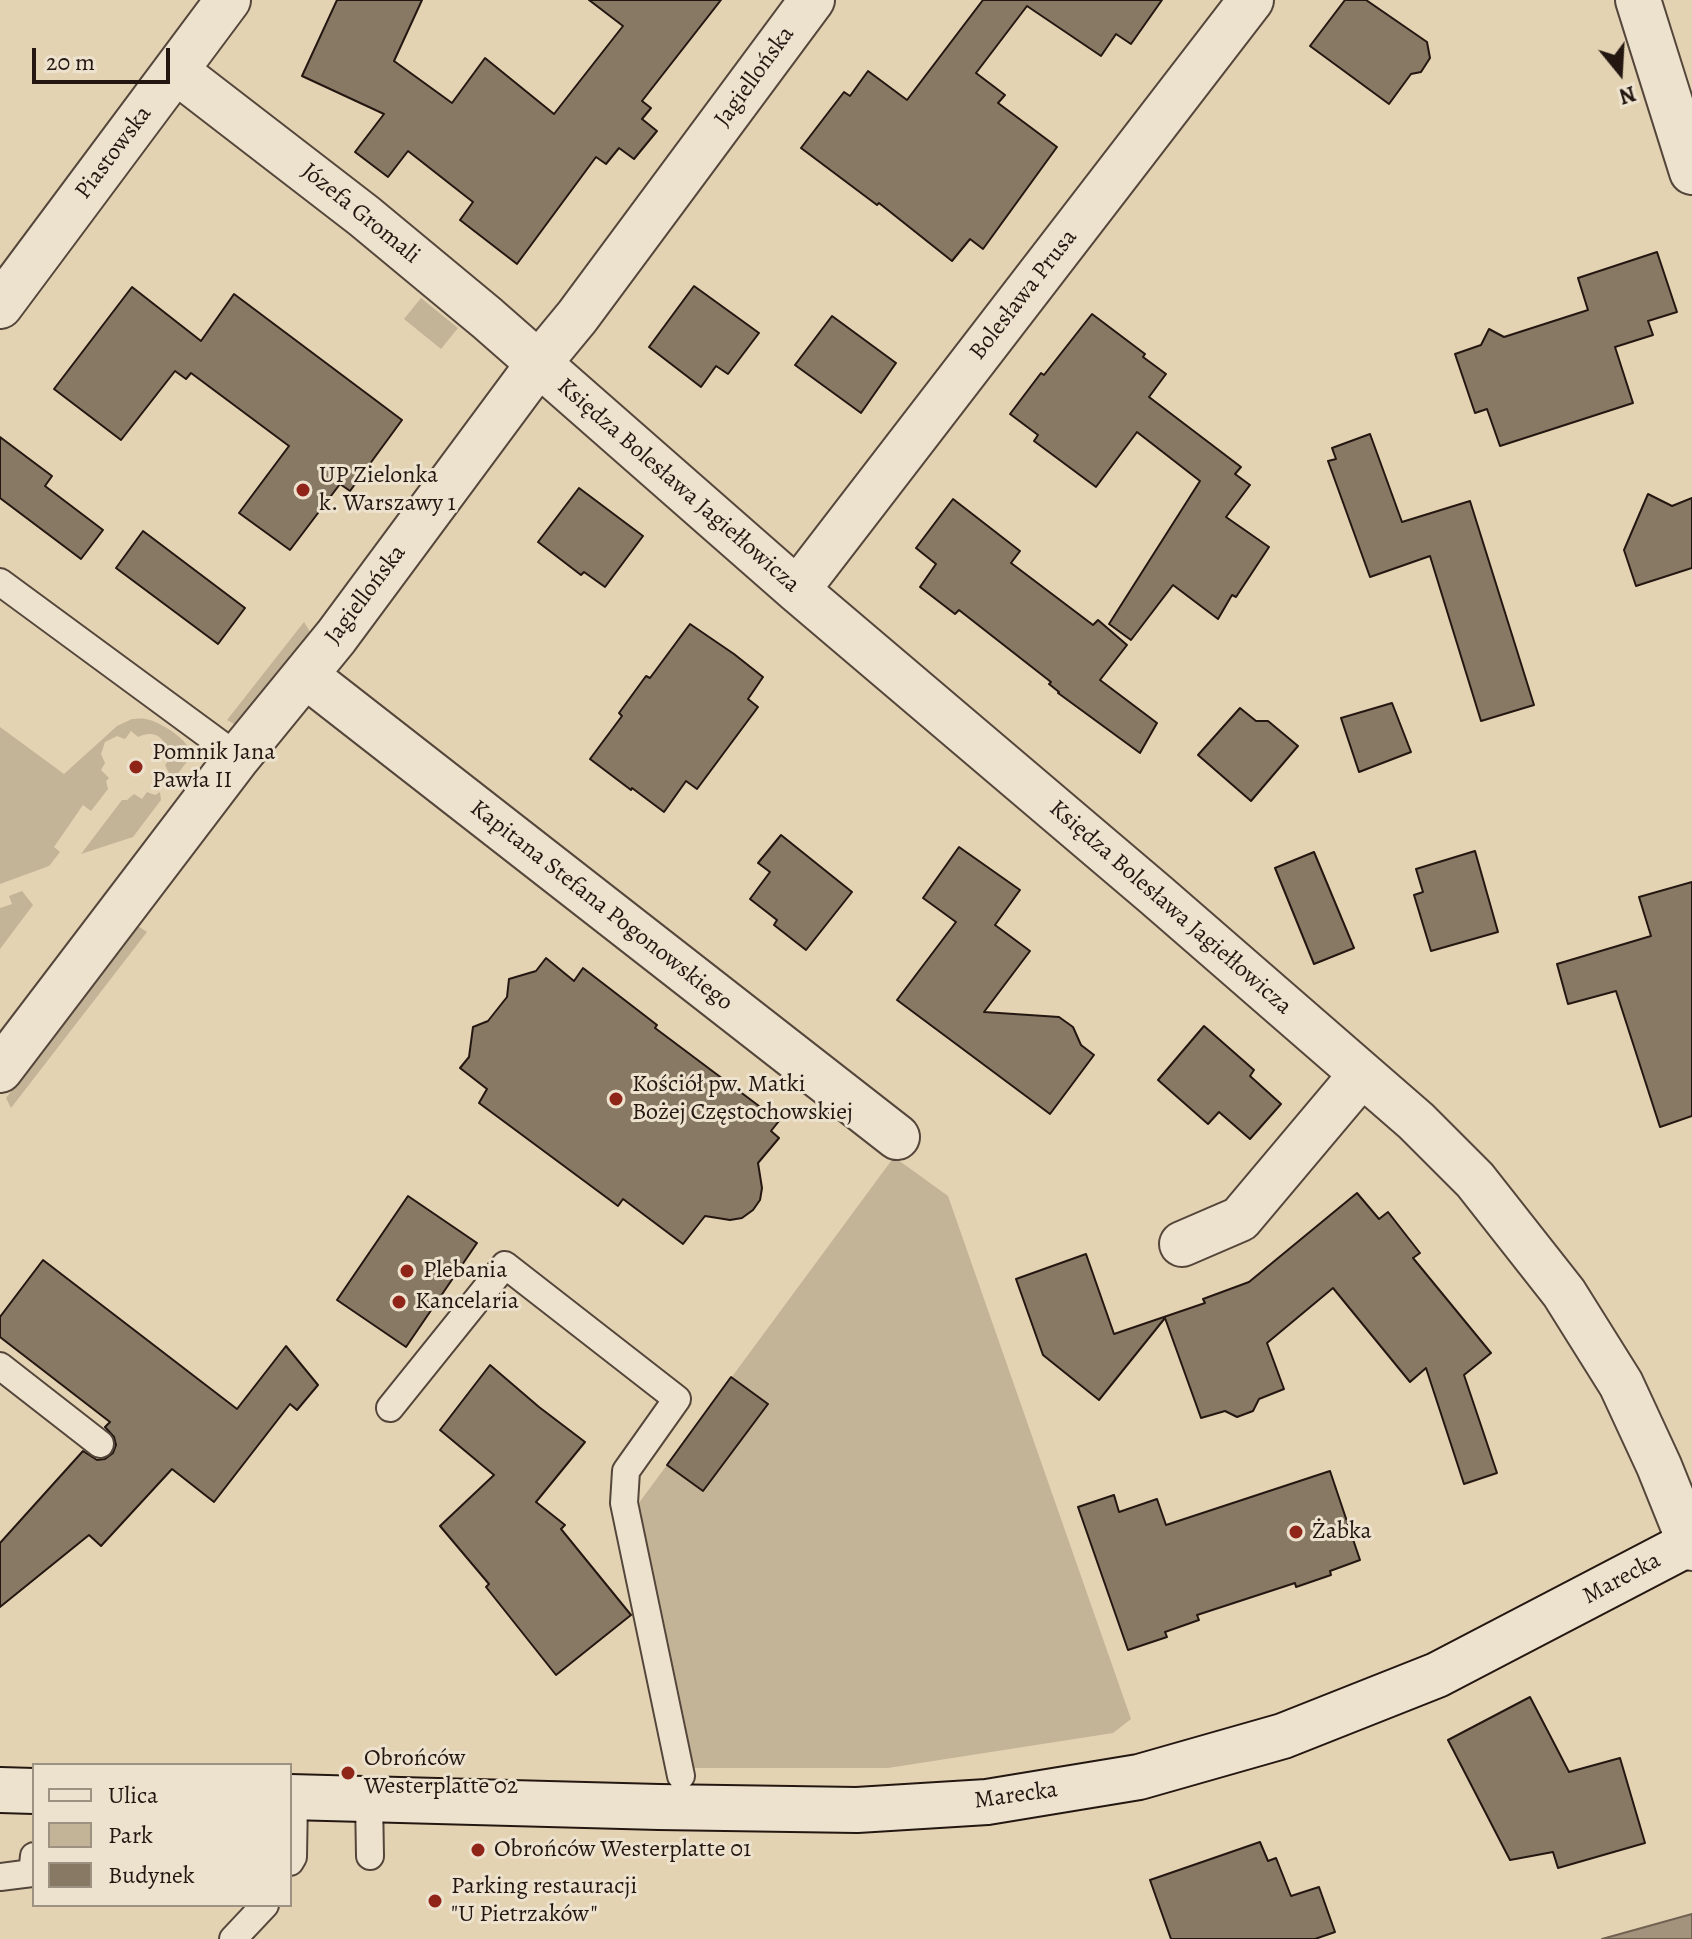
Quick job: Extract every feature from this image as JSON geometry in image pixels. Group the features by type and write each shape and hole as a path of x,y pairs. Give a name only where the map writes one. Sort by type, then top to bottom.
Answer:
{"street":[{"name":"Piastowska","path":"0,306 228,0"},
{"name":"Jagiellońska","path":"0,1070 238,757 336,637 812,0"},
{"name":"Bolesława Prusa","path":"797,590 1251,0"},
{"path":"1638,0 1692,172"},
{"name":"Józefa Gromali","path":"176,71 364,216 539,363"},
{"name":"Księdza Bolesława Jagiełłowicza","path":"539,363 797,590 1416,1121 1475,1180 1564,1293 1621,1384 1692,1544"},
{"name":"Kapitana Stefana Pogonowskiego","path":"305,675 897,1137"},
{"path":"1182,1244 1240,1219 1362,1074"},
{"name":"Marecka","path":"292,1798 857,1810 987,1802 1139,1777 1283,1736 1437,1675 1692,1544"},
{"path":"0,1790 32,1791"}],"lane":[{"path":"0,582 238,757"},
{"path":"390,1408 505,1265 677,1399 626,1471 624,1503 681,1776"},
{"path":"0,1366 100,1444"},
{"path":"292,1798 292,1859"},
{"path":"369,1799 370,1856"},
{"path":"0,1877 32,1873"},
{"path":"233,1939 263,1907"}],"green space":[{"path":"421,298 458,328 441,349 404,319"},
{"path":"304,622 310,638 242,722 234,724 227,720"},
{"path":"132,719 146,719 166,728 186,743 192,755 176,776 170,775 165,765 168,761 160,737 150,734 138,737 131,731 125,739 117,736 105,742 101,754 105,763 101,770 109,778 106,781 108,789 91,811 83,805 54,847 60,852 49,866 0,884 0,727 64,774 117,726"},
{"path":"147,792 155,795 160,792 161,800 133,837 81,854 122,800 134,794 142,799"},
{"path":"22,891 33,905 0,949 0,908 12,904 9,896"},
{"path":"138,926 147,932 11,1108 6,1098"},
{"path":"894,1157 948,1196 1131,1719 1113,1733 888,1768 686,1768 633,1511"}],"shaded area":[{"path":"1692,1914 1692,1939 1602,1939"}],"building":[{"path":"337,0 422,0 394,61 452,103 485,58 554,114 623,26 589,0 721,0 642,101 651,108 642,119 657,131 634,159 619,148 606,164 596,157 517,264 460,220 473,202 408,151 388,177 355,152 384,114 302,76"},
{"path":"983,0 1162,0 1131,44 1116,34 1101,56 1027,6 976,73 1005,95 998,103 1057,147 983,249 970,239 952,261 879,203 877,205 801,148 844,92 850,96 868,71 907,100"},
{"path":"1345,0 1366,0 1427,42 1430,58 1421,72 1411,74 1389,104 1310,46"},
{"path":"1657,252 1677,312 1648,321 1653,335 1615,347 1633,403 1500,446 1487,409 1475,413 1455,354 1481,345 1489,329 1504,337 1588,310 1578,278"},
{"path":"694,286 759,333 728,374 716,366 701,387 649,347"},
{"path":"132,287 201,341 234,294 402,420 350,491 340,484 290,550 239,513 289,446 191,373 186,379 175,371 121,440 54,389"},
{"path":"1092,314 1166,374 1149,397 1241,467 1235,474 1250,485 1226,517 1269,547 1236,597 1232,595 1218,619 1173,585 1131,640 1109,624 1200,481 1137,432 1096,487 1034,441 1038,435 1010,414"},
{"path":"832,316 896,363 861,413 795,365"},
{"path":"1370,434 1402,522 1470,501 1534,705 1481,721 1430,556 1370,577 1328,461 1336,459 1332,448"},
{"path":"0,437 52,476 45,486 103,530 81,559 0,498"},
{"path":"579,488 643,536 605,587 584,572 581,575 538,542"},
{"path":"1648,494 1672,506 1692,498 1692,568 1636,586 1624,550"},
{"path":"953,499 1020,551 1011,563 1093,625 1098,620 1127,645 1100,680 1157,723 1140,753 1058,693 1049,684 1051,682 959,610 955,614 920,587 936,564 916,548"},
{"path":"143,531 245,608 218,644 116,568"},
{"path":"690,624 763,677 748,699 758,707 697,789 686,781 664,812 590,759 622,716 619,713 646,676 650,678"},
{"path":"1392,703 1411,752 1359,772 1341,718"},
{"path":"1240,708 1256,721 1268,721 1298,746 1251,801 1198,755"},
{"path":"781,835 852,892 806,950 774,925 777,920 750,899 770,872 758,863"},
{"path":"959,847 1020,890 995,925 1030,951 984,1012 1059,1017 1073,1027 1081,1045 1094,1055 1050,1114 897,1000 956,922 923,898"},
{"path":"1475,851 1498,932 1431,951 1414,895 1423,892 1416,869"},
{"path":"1314,852 1354,948 1314,964 1275,868"},
{"path":"1692,882 1692,1116 1660,1127 1616,991 1568,1004 1557,964 1651,936 1639,897"},
{"name":"Kościół pw. Matki Bożej Częstochowskiej","path":"546,958 574,981 583,968 657,1025 655,1028 779,1121 771,1131 779,1138 758,1163 762,1188 760,1200 753,1210 742,1218 730,1220 705,1216 683,1244 623,1199 618,1206 479,1103 487,1089 460,1068 469,1057 473,1027 488,1021 507,997 509,979 536,971"},
{"path":"1204,1026 1254,1070 1250,1076 1281,1104 1250,1139 1219,1112 1208,1124 1158,1080"},
{"path":"1357,1193 1379,1219 1388,1212 1420,1253 1413,1258 1491,1353 1464,1375 1497,1473 1464,1484 1426,1368 1410,1382 1333,1288 1267,1343 1284,1389 1259,1399 1253,1411 1237,1417 1225,1411 1201,1418 1165,1318 1099,1400 1043,1355 1016,1279 1086,1254 1114,1334 1205,1303 1203,1299 1249,1282"},
{"name":"Plebania","path":"408,1196 477,1243 406,1347 337,1300"},
{"path":"43,1260 237,1409 286,1346 318,1385 297,1410 290,1404 214,1502 172,1469 101,1546 89,1535 0,1607 0,1543 83,1451 97,1460 105,1459 113,1453 116,1445 114,1437 105,1427 110,1422 0,1337 0,1317"},
{"path":"490,1365 585,1442 536,1502 565,1525 561,1529 631,1615 556,1675 486,1587 489,1584 440,1526 494,1475 440,1430"},
{"path":"731,1377 768,1404 703,1491 667,1465"},
{"path":"1330,1471 1360,1560 1330,1571 1331,1575 1296,1587 1295,1583 1197,1615 1199,1620 1165,1632 1167,1637 1128,1650 1078,1507 1114,1495 1119,1512 1157,1499 1166,1525"},
{"path":"1530,1697 1569,1772 1620,1758 1645,1843 1558,1868 1553,1852 1510,1860 1448,1740"},
{"path":"1260,1842 1268,1861 1276,1858 1291,1896 1319,1887 1335,1932 1315,1939 1171,1939 1150,1880"}],"place":[{"name":"UP Zielonka k. Warszawy 1","path":"303,490"},
{"name":"Pomnik Jana Pawła II","path":"136,767"},
{"name":"Kościół pw. Matki Bożej Częstochowskiej","path":"616,1099"},
{"name":"Plebania","path":"407,1271"},
{"name":"Kancelaria","path":"399,1302"},
{"name":"Żabka","path":"1296,1532"},
{"name":"Obrońców Westerplatte 02","path":"348,1773"},
{"name":"Obrońców Westerplatte 01","path":"478,1850"},
{"name":"Parking restauracji \"U Pietrzaków\"","path":"435,1901"}]}
